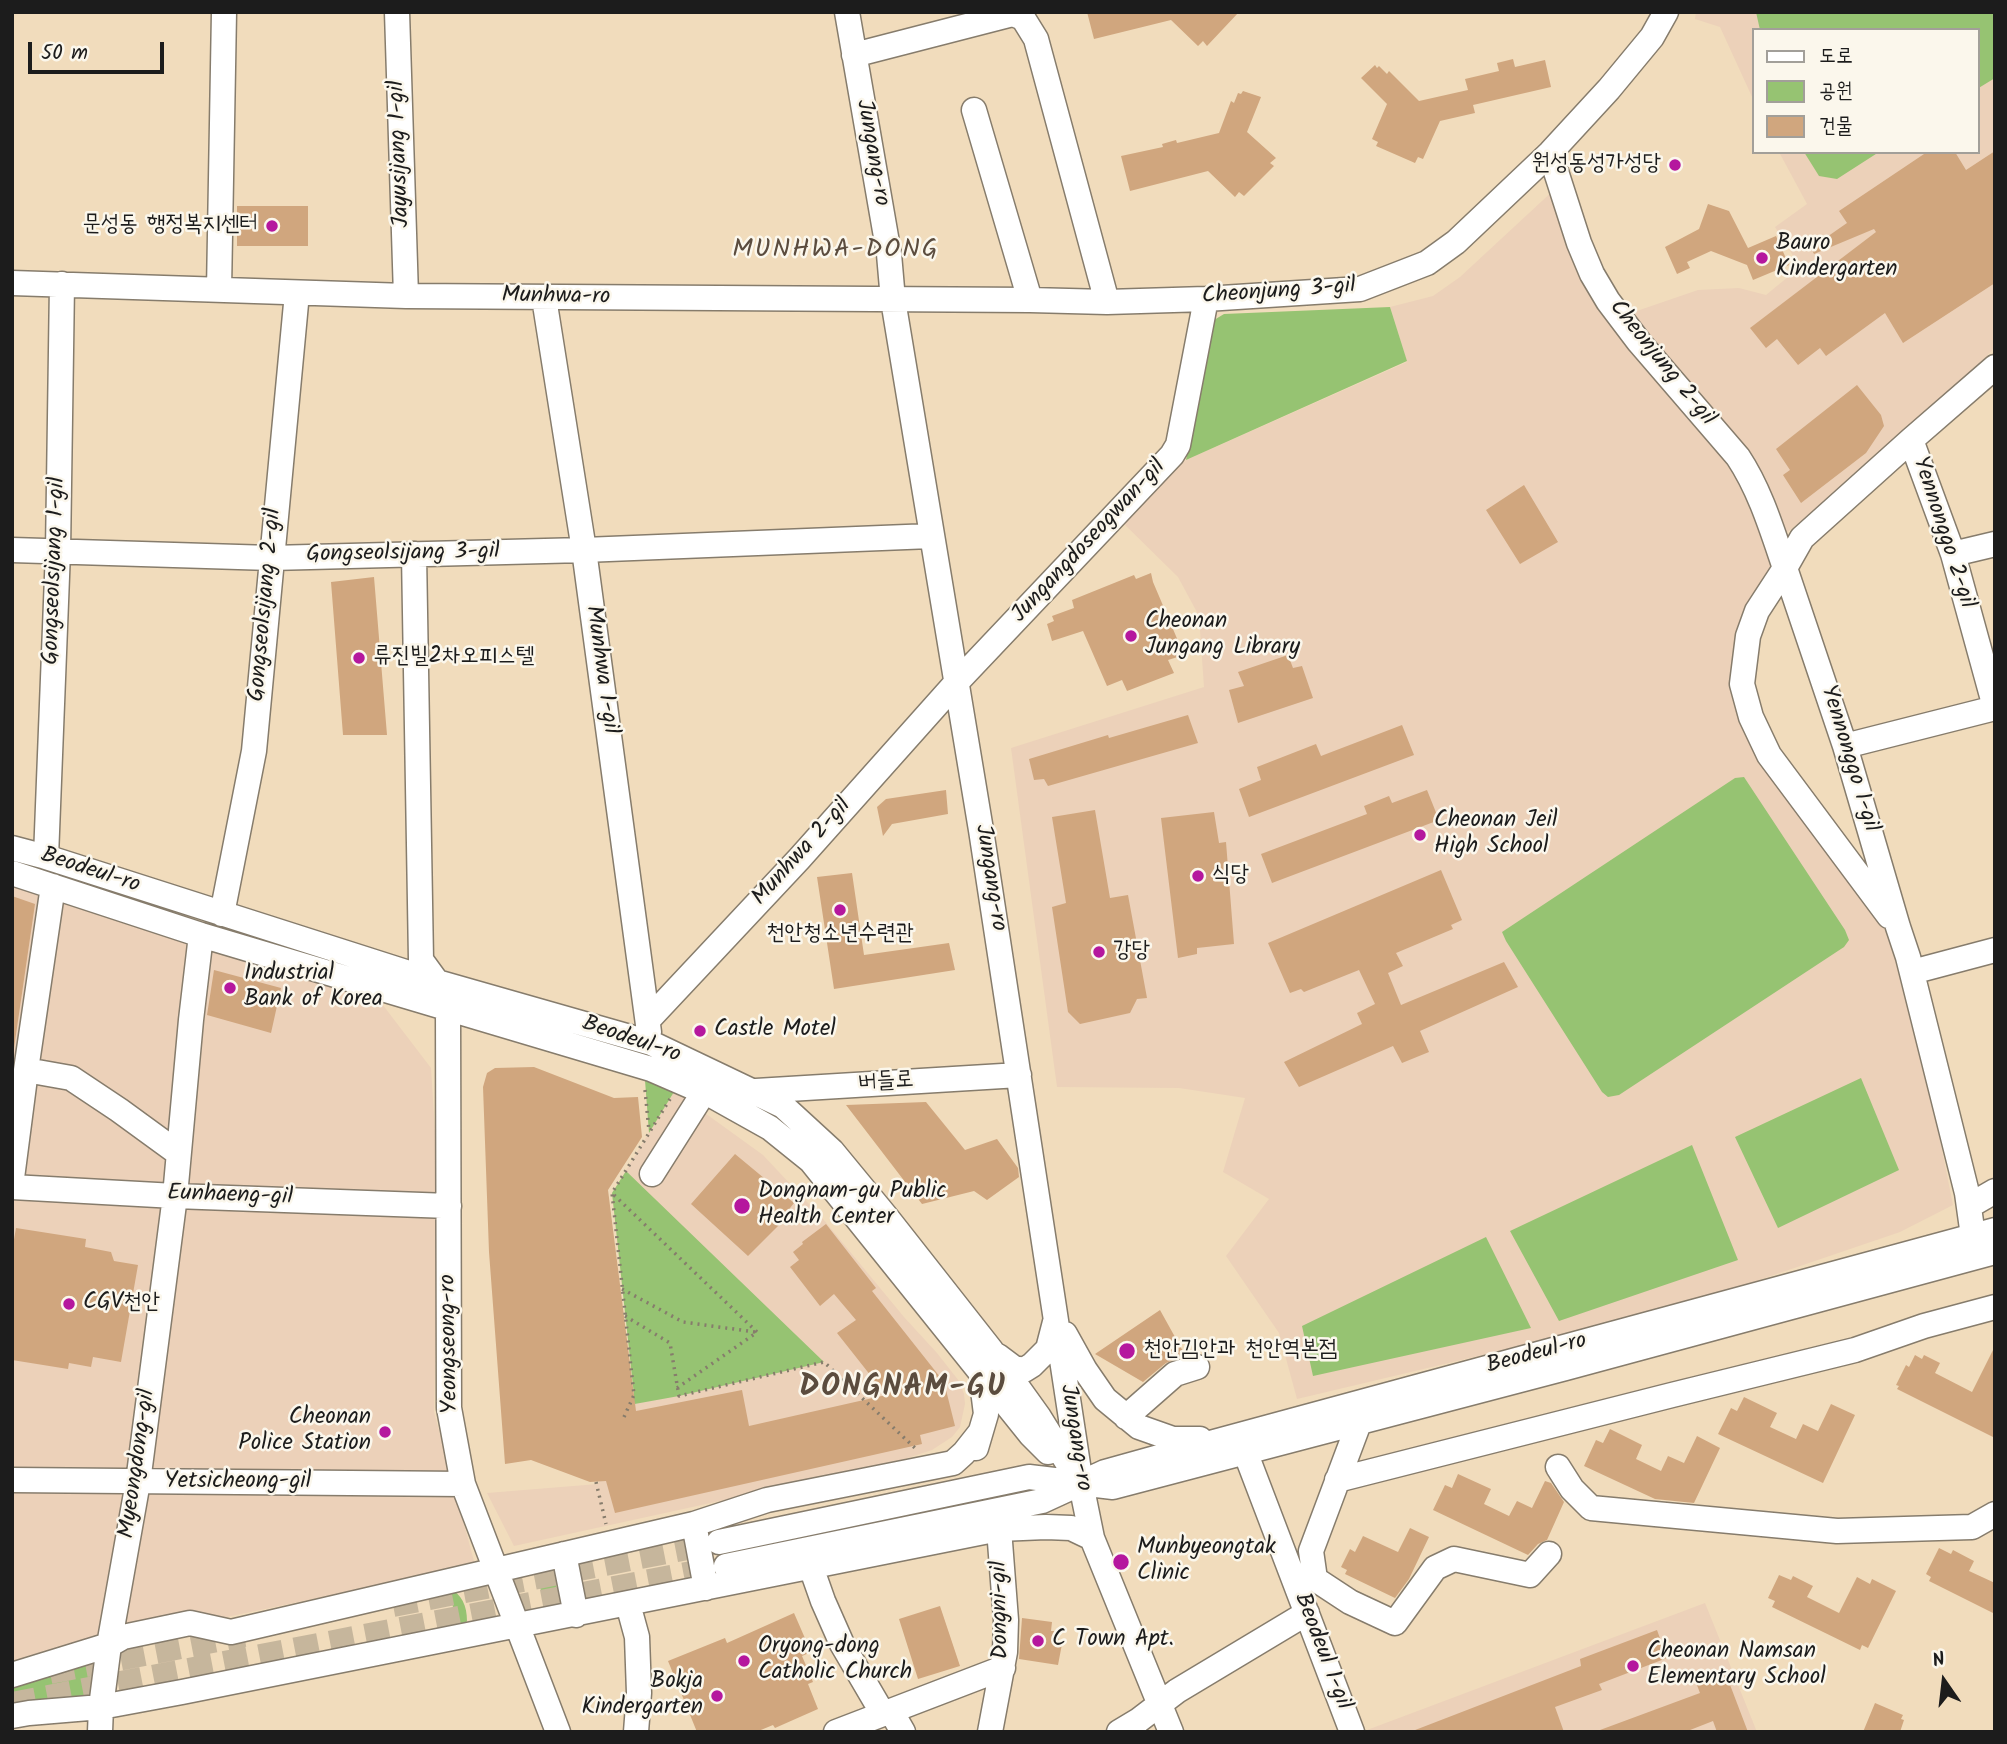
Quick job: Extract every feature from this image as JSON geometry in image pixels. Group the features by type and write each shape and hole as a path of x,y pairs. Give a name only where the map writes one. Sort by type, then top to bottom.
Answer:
{"street":[{"path":"219,290 224,12"},
{"name":"Jayusijang 1-gil","path":"397,12 406,296"},
{"name":"Jungang-ro","path":"846,12 889,254 893,300 981,830 1081,1484 1092,1538 1171,1732"},
{"name":"Cheonjung 3-gil","path":"893,300 1107,302 1360,289 1427,264 1456,242 1550,153 1609,89 1652,37 1666,12"},
{"path":"854,55 1013,14 1023,18 1036,39 1107,302"},
{"path":"974,110 1030,300"},
{"name":"Cheonjung 2-gil","path":"1550,153 1579,243 1592,274 1608,301 1640,342 1747,470 1762,501 1786,568"},
{"name":"Munhwa-ro","path":"12,283 406,296 893,300"},
{"name":"Gongseolsijang 1-gil","path":"46,857 58,551 62,284"},
{"name":"Gongseolsijang 2-gil","path":"222,914 254,751 297,293"},
{"name":"Munhwa 1-gil","path":"544,298 584,550 649,1032"},
{"name":"Jungangdoseogwan-gil","path":"956,683 1172,455 1178,445 1206,299"},
{"path":"1898,927 1769,755 1751,717 1742,684 1748,636 1757,611 1786,568 1802,538 1910,440 1994,369"},
{"name":"Yennonggo 2-gil","path":"1910,440 1952,554 1995,707"},
{"name":"Gongseolsijang 3-gil","path":"12,550 271,558 584,550 931,536"},
{"path":"1952,554 1995,544"},
{"name":"Yeongseong-ro","path":"414,554 421,960 438,982 448,1009 449,1408 463,1484 558,1732"},
{"name":"Yennonggo 1-gil","path":"1786,568 1845,746 1912,972 1969,1206 1984,1233"},
{"name":"Munhwa 2-gil","path":"649,1032 956,683"},
{"path":"1845,746 1995,707"},
{"name":"Beodeul-ro","path":"12,848 438,982 649,1032 783,1106 831,1152 888,1219 986,1362 1031,1435 1081,1484 1113,1487 1246,1454 1995,1252"},
{"name":"Beodeul-ro","path":"12,873 201,935 643,1067 704,1092 770,1128 811,1161 986,1362"},
{"path":"12,1178 53,886"},
{"name":"Myeongdong-gil","path":"100,1720 109,1645 138,1482 175,1196 201,935"},
{"path":"1912,972 1995,950"},
{"path":"26,1070 71,1078 178,1153"},
{"name":"버들로","path":"752,1091 1019,1075"},
{"path":"652,1174 704,1092"},
{"name":"Eunhaeng-gil","path":"12,1187 449,1206"},
{"path":"1969,1206 1995,1191"},
{"name":"Beodeul-ro","path":"1081,1484 1105,1472 1222,1439 1984,1233"},
{"path":"1337,1480 1855,1350 1924,1326 1995,1307"},
{"path":"894,1505 959,1473 975,1454 986,1414 986,1362 1024,1370 1032,1365 1048,1349 1056,1318"},
{"path":"1056,1318 1085,1370 1105,1399 1139,1426 1173,1439 1222,1439"},
{"path":"1126,1416 1175,1374 1197,1367"},
{"path":"1359,1423 1311,1551 1315,1579 1350,1602 1395,1623 1435,1568 1454,1559 1530,1575 1549,1554"},
{"path":"12,1675 109,1645 123,1637 190,1623 230,1632 697,1524 767,1500 953,1463 979,1434"},
{"name":"Beodeul 1-gil","path":"1246,1454 1352,1732"},
{"path":"1558,1467 1572,1489 1591,1508 1837,1531 1972,1527 1995,1514"},
{"path":"719,1542 1029,1478 1081,1484"},
{"name":"Yetsicheong-gil","path":"12,1480 463,1484"},
{"path":"12,1716 29,1713 100,1720 628,1604 715,1580 1042,1501 1081,1484"},
{"path":"697,1524 715,1580"},
{"path":"715,1580 811,1567 999,1529 1071,1528 1092,1538"},
{"name":"Dongni-gil","path":"990,1732 1003,1668 1006,1620 999,1529"},
{"path":"564,1554 576,1615"},
{"path":"811,1567 842,1644 892,1719"},
{"path":"628,1604 637,1637 639,1693 636,1732"},
{"path":"1119,1732 1177,1691 1307,1613"},
{"path":"836,1732 892,1719 1003,1668"}],"path":[{"path":"643,1067 649,1133"},
{"path":"624,1417 634,1395 612,1193 680,1082"},
{"path":"612,1193 757,1332"},
{"path":"622,1289 683,1322 757,1332"},
{"path":"625,1316 670,1343 679,1396 824,1362 936,1467"},
{"path":"677,1388 757,1332"},
{"path":"596,1482 611,1543"}],"shaded area":[{"path":"1696,12 1995,12 1995,347 1932,416 1785,534 1628,314 1698,290 1739,288 1766,295 1800,267 1775,227 1807,204 1780,154 1979,154 1979,28 1752,28 1752,97 1720,27 1695,19"},
{"name":"Cheonan Jeil High School","path":"1556,188 1566,223 1740,475 1774,572 1744,609 1732,662 1736,707 1904,959 1953,1205 1900,1232 1668,1311 1297,1399 1279,1333 1226,1256 1269,1199 1223,1172 1245,1098 1179,1088 1057,1087 1011,748 1204,687 1199,616 1178,577 1122,522 1186,460 1407,362 1390,307 1433,296 1460,277"},
{"path":"12,882 376,996 431,1068 439,1194 434,1412 475,1565 12,1662"},
{"path":"680,1082 691,1103 763,1155 823,1219 937,1353 959,1381 964,1394 965,1404 960,1427 952,1437 932,1450 889,1464 514,1546 487,1493 598,1484 637,1395 612,1193"},
{"name":"Cheonan Namsan Elementary School","path":"1705,1603 1757,1732 1367,1730"}],"green space":[{"path":"1756,12 1995,12 1995,78 1979,88 1979,28 1760,28"},
{"path":"1805,154 1876,154 1837,179 1819,176"},
{"path":"1390,307 1407,361 1186,460 1214,320 1224,314"},
{"path":"1744,777 1849,940 1844,947 1619,1095 1608,1097 1602,1092 1502,932 1735,778"},
{"path":"644,1067 680,1082 649,1133"},
{"path":"1861,1078 1899,1170 1778,1228 1735,1137"},
{"path":"1692,1145 1738,1260 1559,1321 1510,1231"},
{"path":"626,1171 824,1362 629,1405 634,1395 612,1193"},
{"path":"1486,1237 1531,1328 1313,1376 1302,1326"},
{"path":"552,1563 561,1610 548,1602 540,1588 541,1574"},
{"path":"448,1587 460,1597 466,1610 467,1621 459,1631"},
{"path":"92,1662 88,1698 24,1710 21,1697 12,1699 12,1681"}],"building":[{"path":"1087,12 1239,12 1207,46 1203,41 1198,46 1171,20 1094,39"},
{"path":"1513,59 1515,67 1545,60 1551,87 1473,105 1475,113 1440,121 1423,159 1418,157 1415,163 1376,146 1378,142 1372,139 1387,104 1361,78 1375,65 1387,74 1389,71 1419,101 1468,90 1465,79 1499,71 1497,63"},
{"path":"1243,91 1261,97 1247,132 1276,158 1270,163 1274,166 1244,196 1239,192 1235,197 1208,171 1130,191 1121,156 1163,147 1162,144 1176,140 1177,143 1219,133 1231,101 1234,103 1238,93"},
{"path":"1995,151 1995,283 1903,343 1885,313 1826,356 1820,348 1798,365 1777,339 1766,348 1750,328 1876,232 1874,229 1814,254 1811,248 1847,223 1839,211 1924,154 1956,154 1966,170"},
{"path":"1708,204 1729,211 1748,248 1776,236 1789,265 1753,280 1747,265 1711,251 1687,262 1690,268 1677,274 1665,247 1699,229"},
{"name":"문성동 행정복지센터","path":"237,206 308,206 308,246 237,246"},
{"path":"1857,385 1881,415 1884,426 1866,453 1801,503 1783,475 1790,470 1776,449"},
{"path":"1524,485 1558,542 1520,564 1486,510"},
{"name":"Cheonan Jungang Library","path":"1151,573 1184,655 1168,660 1174,673 1127,691 1122,680 1107,686 1083,631 1052,641 1047,624 1054,621 1052,616 1074,608 1072,600 1134,575 1136,579"},
{"name":"류진빌2차오피스텔","path":"374,577 387,735 343,735 331,582"},
{"path":"1288,655 1293,668 1302,666 1313,698 1238,723 1229,690 1244,686 1238,672"},
{"path":"1188,715 1198,743 1048,786 1044,779 1034,780 1029,759"},
{"path":"1402,725 1414,755 1249,817 1239,789 1261,780 1257,767 1316,744 1321,756"},
{"path":"946,790 948,814 892,824 883,836 877,807 886,799"},
{"path":"1427,790 1439,820 1272,883 1261,854 1367,814 1364,806 1389,796 1392,803"},
{"name":"강당","path":"1095,810 1110,898 1128,895 1147,998 1137,999 1130,1013 1080,1024 1068,1012 1052,907 1066,903 1052,817"},
{"name":"식당","path":"1214,812 1219,843 1226,842 1234,944 1197,948 1197,954 1178,958 1161,818"},
{"path":"1441,870 1462,920 1451,925 1453,929 1396,953 1403,966 1388,973 1401,1005 1504,962 1518,987 1420,1031 1429,1052 1402,1063 1393,1046 1299,1087 1284,1062 1362,1024 1357,1013 1375,1004 1359,970 1304,992 1301,989 1290,993 1268,943"},
{"name":"천안청소년수련관","path":"852,873 864,955 949,943 955,970 834,989 817,877"},
{"path":"12,896 35,904 13,1055 12,1055"},
{"path":"214,970 281,988 271,1033 207,1015"},
{"path":"534,1067 614,1098 638,1097 642,1137 608,1190 636,1411 742,1390 749,1426 886,1395 837,1333 856,1320 834,1294 820,1306 790,1267 799,1260 793,1252 826,1224 876,1288 872,1291 944,1382 955,1426 920,1435 922,1444 615,1513 606,1481 590,1482 531,1460 505,1464 489,1252 483,1087 487,1073 495,1068"},
{"path":"926,1102 965,1150 997,1139 1018,1168 1019,1177 987,1200 974,1191 922,1204 846,1105"},
{"name":"Dongnam-gu Public Health Center","path":"735,1154 794,1203 790,1208 793,1211 748,1256 691,1204"},
{"path":"16,1228 86,1239 85,1247 111,1252 114,1261 138,1265 121,1362 93,1357 91,1367 69,1363 68,1369 12,1360 12,1251"},
{"path":"1160,1310 1185,1355 1166,1363 1143,1382 1095,1354"},
{"path":"1995,1346 1995,1438 1897,1389 1899,1386 1896,1385 1906,1365 1909,1367 1915,1355 1922,1359 1924,1355 1940,1363 1935,1373 1972,1392"},
{"path":"1744,1397 1777,1413 1770,1427 1796,1439 1803,1424 1818,1431 1831,1404 1855,1415 1823,1483 1718,1434 1731,1408 1737,1411"},
{"path":"1610,1429 1642,1445 1636,1459 1661,1471 1668,1456 1684,1463 1697,1436 1720,1448 1694,1503 1655,1499 1584,1466 1596,1440 1603,1443"},
{"path":"1458,1474 1491,1489 1484,1504 1509,1516 1517,1501 1532,1508 1545,1481 1551,1483 1564,1502 1547,1540 1538,1544 1528,1555 1433,1510 1445,1485 1452,1488"},
{"path":"1410,1528 1429,1537 1409,1579 1395,1598 1345,1574 1347,1570 1341,1567 1350,1549 1355,1552 1363,1536 1398,1552"},
{"path":"1939,1548 1951,1554 1953,1550 1974,1561 1969,1571 1995,1583 1995,1614 1929,1581 1931,1577 1926,1574"},
{"path":"1779,1575 1791,1580 1793,1576 1813,1586 1807,1597 1839,1613 1857,1577 1870,1584 1872,1579 1896,1591 1868,1648 1862,1645 1860,1650 1772,1607 1775,1601 1768,1598"},
{"path":"940,1606 960,1666 918,1679 899,1619"},
{"path":"794,1613 811,1652 802,1656 813,1682 808,1684 818,1709 775,1728 773,1725 756,1732 697,1732 668,1661 725,1638 727,1643"},
{"name":"C Town Apt.","path":"1022,1618 1052,1622 1051,1631 1056,1631 1055,1638 1059,1638 1058,1644 1062,1644 1058,1665 1019,1659"},
{"path":"1657,1630 1667,1658 1599,1684 1602,1690 1555,1707 1564,1732 1410,1732 1581,1666 1580,1659"},
{"path":"1724,1669 1748,1732 1717,1732 1713,1721 1685,1732 1600,1732 1700,1693 1695,1680"},
{"path":"1875,1703 1903,1715 1900,1732 1863,1732"}],"tunnel":[{"path":"393,1605 718,1542"},
{"path":"12,1704 723,1567"},
{"path":"50,1672 244,1635"}],"place":[{"name":"원성동성가성당","path":"1675,165"},
{"name":"문성동 행정복지센터","path":"272,226"},
{"name":"Bauro Kindergarten","path":"1762,258"},
{"name":"Cheonan Jungang Library","path":"1131,636"},
{"name":"류진빌2차오피스텔","path":"359,658"},
{"name":"Cheonan Jeil High School","path":"1420,835"},
{"name":"식당","path":"1198,876"},
{"name":"천안청소년수련관","path":"840,910"},
{"name":"강당","path":"1099,952"},
{"name":"Industrial Bank of Korea","path":"230,988"},
{"name":"Castle Motel","path":"700,1031"},
{"name":"Dongnam-gu Public Health Center","path":"742,1206"},
{"name":"CGV천안","path":"69,1304"},
{"name":"천안김안과 천안역본점","path":"1127,1351"},
{"name":"Cheonan Police Station","path":"385,1432"},
{"name":"Munbyeongtak Clinic","path":"1121,1562"},
{"name":"C Town Apt.","path":"1038,1641"},
{"name":"Oryong-dong Catholic Church","path":"744,1661"},
{"name":"Cheonan Namsan Elementary School","path":"1633,1666"},
{"name":"Bokja Kindergarten","path":"717,1696"}],"district":[{"name":"MUNHWA-DONG","path":"836,252"},
{"name":"DONGNAM-GU","path":"903,1390"}]}
